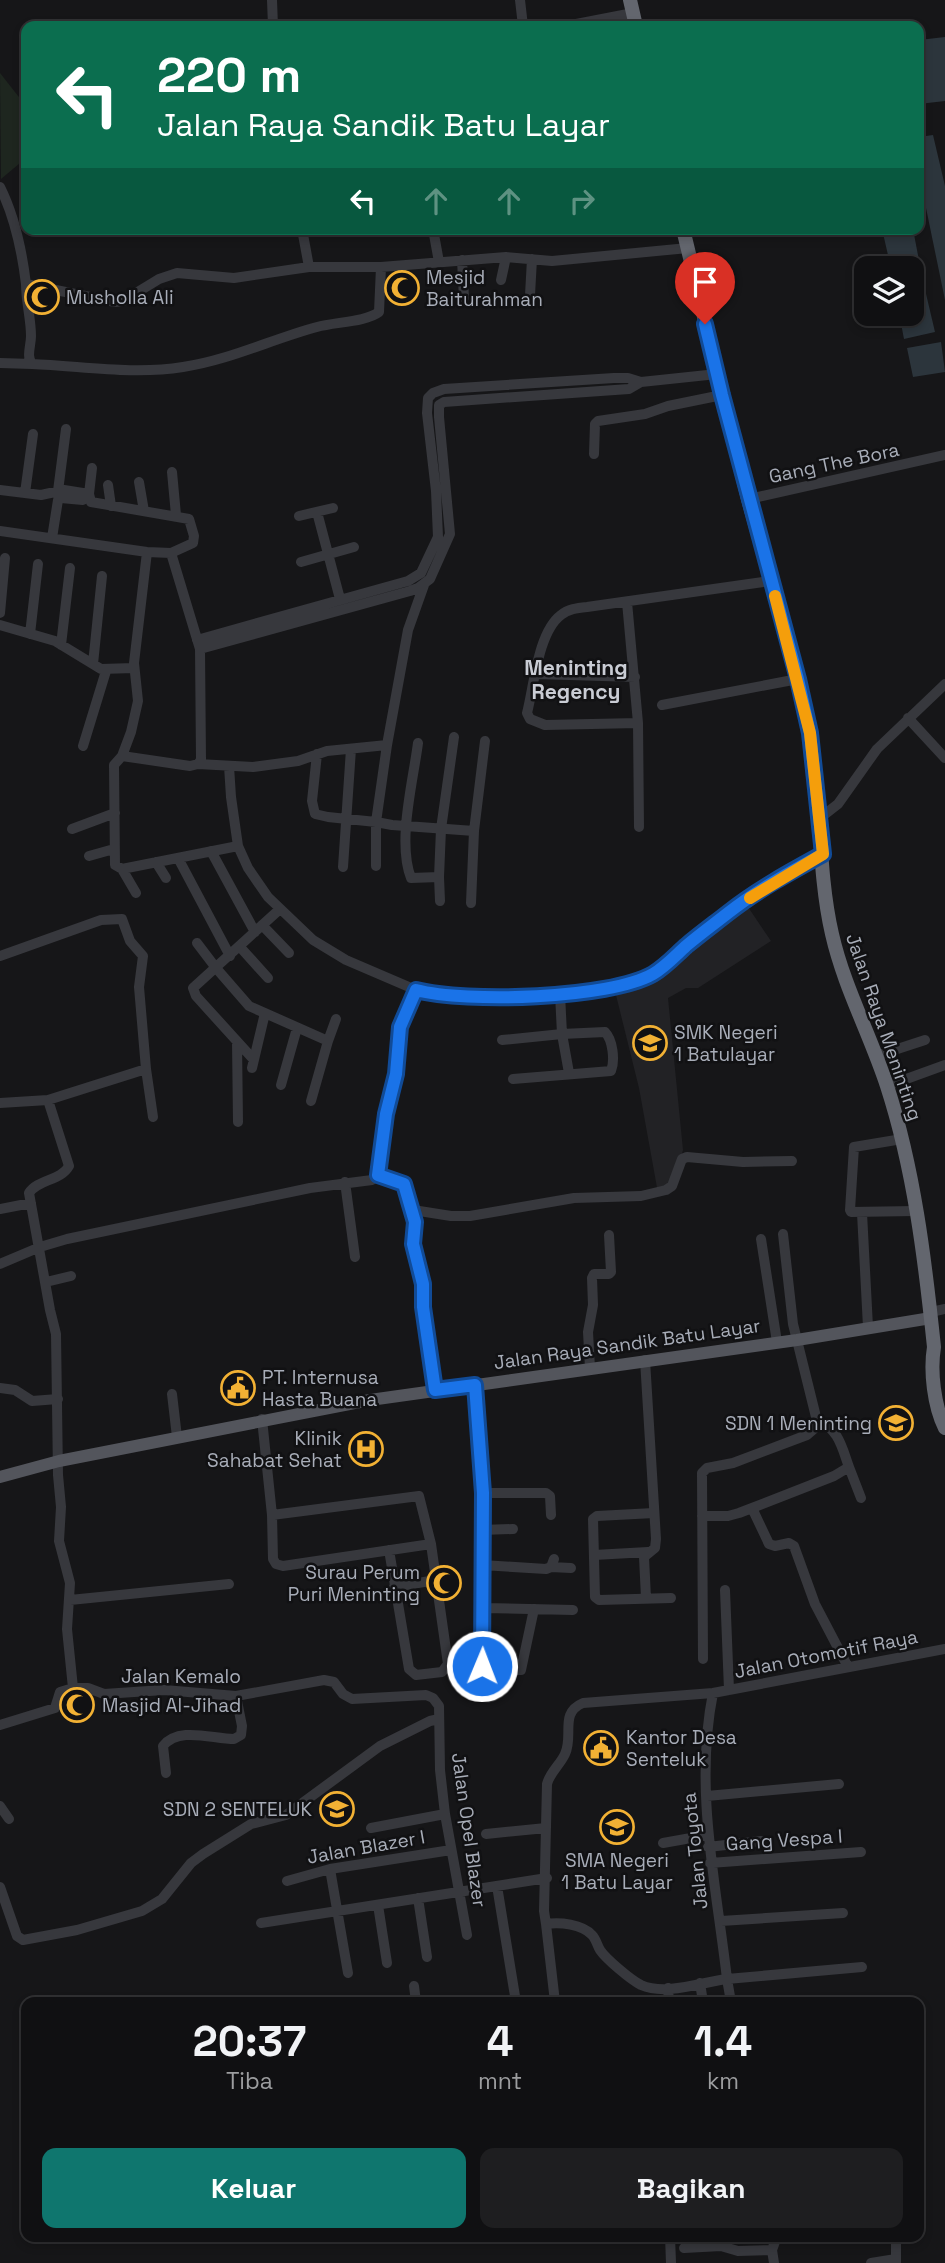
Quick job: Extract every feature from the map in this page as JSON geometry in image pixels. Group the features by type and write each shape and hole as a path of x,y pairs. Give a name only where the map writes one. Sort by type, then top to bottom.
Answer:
{"highway":[{"name":"Jalan Raya Meninting","path":"685,235 722,395 810,733 827,909 832,934 887,1086 902,1139 936,1313 932,1359 938,1411 945,1428"},
{"name":"Jalan Raya Meninting","path":"934,1347 939,1359 945,1399"}],"main road":[{"name":"Jalan Raya Sandik Batu Layar","path":"0,1477 59,1461 262,1419 435,1390 797,1340 936,1313"}],"street":[{"path":"272,0 273,21"},
{"path":"520,0 522,21"},
{"path":"592,21 633,13"},
{"path":"0,188 24,261 31,333 29,358 32,364"},
{"path":"303,235 309,267"},
{"path":"434,235 439,262"},
{"path":"26,285 118,302 126,300 165,276 177,273 234,278 309,267 381,267 506,257 552,261 688,248"},
{"path":"501,280 506,257"},
{"path":"530,295 532,258"},
{"path":"462,260 464,298"},
{"path":"0,363 60,364 122,371 182,368 220,360 320,326 376,315 381,306 381,267"},
{"path":"198,644 273,623 376,601 418,588 430,579 450,534 427,413 428,398 433,393 444,389 621,378 641,382 717,374"},
{"path":"621,378 621,390"},
{"path":"273,623 340,599 408,581 421,573 439,537 439,405 444,402 621,390 641,382"},
{"path":"525,384 527,396"},
{"path":"594,454 594,424 598,421 645,414 668,405 722,395"},
{"path":"58,491 66,429"},
{"path":"25,493 33,434"},
{"name":"Gang The Bora","path":"749,499 945,456"},
{"path":"86,497 92,468"},
{"path":"172,472 176,515"},
{"path":"139,482 144,510"},
{"path":"108,485 111,506"},
{"path":"0,490 46,495 58,491 86,497 91,502 176,515 189,519 194,539 190,545 171,553 0,531"},
{"path":"52,538 58,500 86,497"},
{"path":"299,516 333,508"},
{"path":"317,512 340,599"},
{"path":"300,562 354,547"},
{"path":"147,552 136,626 134,668 138,701 131,732 122,756 114,765 115,865 117,869 122,869 238,846"},
{"path":"171,553 198,644 202,756 198,764"},
{"path":"0,613 5,558"},
{"path":"30,634 38,564"},
{"path":"61,645 70,568"},
{"path":"93,664 102,576"},
{"path":"638,723 545,726 530,719 527,713 543,643 559,615 569,610 771,581"},
{"path":"376,866 376,822 387,745 408,631 424,584"},
{"path":"373,590 376,601"},
{"path":"627,602 638,723 639,827"},
{"path":"0,625 61,645 106,671 134,668"},
{"path":"83,746 106,671"},
{"path":"537,674 635,677"},
{"path":"662,705 798,679"},
{"path":"820,818 838,804 877,749 945,684"},
{"path":"908,719 945,758"},
{"path":"440,901 441,829 454,737"},
{"path":"471,904 474,831 485,741"},
{"path":"418,743 407,826 407,866 411,878 439,877"},
{"path":"122,756 190,766 198,764 253,767 287,763 327,751 387,745"},
{"path":"343,867 351,748"},
{"path":"317,754 312,801 315,814 407,826 474,831"},
{"path":"229,766 230,797 238,846 259,885 279,909 313,940 346,960 416,990 446,995 481,998 560,993 624,985 651,975 745,901 823,854"},
{"path":"72,829 115,813"},
{"path":"89,856 114,849"},
{"path":"211,850 259,929 289,953"},
{"path":"178,858 230,956"},
{"path":"156,862 166,878"},
{"path":"122,869 136,893"},
{"path":"265,1013 253,1064 193,988 279,909"},
{"path":"0,956 101,920 121,919 130,941 143,956 139,982 153,1117"},
{"path":"197,943 249,1006 328,1041"},
{"path":"240,947 268,978"},
{"path":"0,1264 67,1239 345,1182 372,1180 378,1175 386,1114 396,1074 400,1027 416,990"},
{"path":"560,993 562,1034 569,1073"},
{"path":"311,1101 336,1019"},
{"path":"281,1086 297,1028"},
{"path":"502,1040 606,1032 610,1037 613,1066 611,1071 513,1079"},
{"path":"876,1056 925,1040"},
{"path":"237,1042 238,1122"},
{"path":"887,1086 945,1065"},
{"path":"0,1103 48,1100 146,1069"},
{"path":"0,1725 55,1708 60,1692 73,1688 67,1629 69,1575 59,1541 62,1514 56,1334 29,1193 31,1188 64,1173 69,1166 48,1100"},
{"path":"902,1139 854,1147 851,1212 915,1211"},
{"path":"413,1210 470,1216 574,1198 649,1195 672,1186 682,1159 687,1157 743,1162 792,1161"},
{"path":"378,1175 404,1184 413,1210 414,1251 423,1284 423,1307 435,1390"},
{"path":"345,1182 355,1257"},
{"path":"0,1209 31,1203"},
{"path":"862,1213 868,1327"},
{"path":"703,1659 701,1478 704,1470 733,1463 807,1436 817,1422 793,1324 783,1234"},
{"path":"590,1368 588,1332 593,1305 592,1278 594,1274 611,1272 609,1235"},
{"path":"761,1239 778,1342"},
{"path":"46,1282 71,1276"},
{"path":"645,1360 656,1542 655,1548 645,1557 646,1598"},
{"path":"475,1385 483,1493 482,1668 518,1671 523,1667 534,1609"},
{"path":"0,1388 15,1390 32,1402 58,1399"},
{"path":"172,1394 177,1437"},
{"path":"262,1419 274,1560 278,1565 431,1544"},
{"path":"817,1422 834,1431 861,1498"},
{"path":"702,1517 728,1516 752,1508 834,1476 849,1467"},
{"path":"483,1493 546,1493 551,1496 551,1515"},
{"path":"272,1515 416,1496 421,1498 431,1544 448,1664 442,1672 419,1675 413,1674 408,1668 389,1550"},
{"path":"752,1508 769,1544 793,1545 815,1604 848,1667"},
{"path":"654,1513 597,1516 593,1519 597,1599 671,1598"},
{"path":"481,1530 513,1530"},
{"path":"594,1555 649,1552"},
{"path":"482,1565 552,1563 571,1568"},
{"path":"394,1587 436,1580"},
{"path":"70,1600 229,1584"},
{"path":"725,1590 729,1690"},
{"path":"483,1608 573,1610"},
{"name":"Jalan Otomotif Raya","path":"546,1924 544,1911 549,1779 566,1752 568,1719 577,1706 587,1702 713,1693 945,1649"},
{"name":"Jalan Kemalo","path":"73,1688 88,1688 107,1694 164,1690 236,1696 324,1680 334,1682 345,1696 356,1699 426,1695"},
{"name":"Jalan Toyota","path":"713,1693 705,1739 704,1766 708,1847 730,1997"},
{"name":"Jalan Opel Blazer","path":"426,1695 437,1701 445,1814 467,1936"},
{"path":"166,1773 163,1748 169,1739 186,1734 216,1739 234,1739 241,1735 242,1726 236,1696"},
{"path":"0,1887 17,1936 23,1940 77,1930 142,1911 162,1899 191,1863 210,1849 251,1824 286,1815 371,1751 439,1719"},
{"path":"707,1796 839,1784"},
{"path":"0,1806 9,1819"},
{"path":"371,1828 445,1814"},
{"path":"486,1834 546,1828"},
{"path":"663,1843 708,1835"},
{"path":"708,1847 761,1842"},
{"name":"Jalan Blazer I","path":"286,1881 330,1869 451,1850"},
{"name":"Gang Vespa I","path":"710,1863 861,1852"},
{"path":"330,1869 348,1973"},
{"path":"261,1923 547,1878"},
{"path":"497,1886 515,1996"},
{"path":"418,1898 427,1957"},
{"path":"378,1905 387,1963"},
{"path":"721,1921 843,1913"},
{"path":"554,1997 546,1924 584,1929 593,1935 602,1953 638,1983 651,1987 668,1988 727,1979 862,1967"},
{"path":"700,1983 703,1997"},
{"path":"414,1986 415,1997"},
{"path":"668,1988 669,1997"},
{"path":"670,2242 671,2263"},
{"path":"774,2263 772,2250 775,2242"},
{"path":"871,2263 896,2261 896,2242"},
{"path":"684,2248 721,2246 738,2251 772,2250"}],"shaded area":[{"path":"945,37 945,101 924,103 924,39"},
{"path":"0,73 21,100 21,162 1,179"},
{"path":"933,135 945,186 945,300 924,198 924,136"},
{"path":"883,235 914,235 918,256 888,256"},
{"path":"924,285 935,332 904,339 902,326 924,326"},
{"path":"941,342 945,372 913,377 907,348"},
{"name":"SMK Negeri 1 Batulayar","path":"746,904 771,941 698,988 686,988 668,998 683,1150 672,1188 658,1193 639,1088 615,991 658,974"}],"slow traffic":[{"path":"750,898 823,854 810,733 775,596"}],"place":[{"name":"Mesjid Baiturahman","path":"402,288"},
{"name":"Musholla Ali","path":"42,297"},
{"name":"SMK Negeri 1 Batulayar","path":"650,1043"},
{"name":"PT. Internusa Hasta Buana","path":"238,1388"},
{"name":"SDN 1 Meninting","path":"896,1423"},
{"name":"Klinik Sahabat Sehat","path":"366,1449"},
{"name":"Surau Perum Puri Meninting","path":"444,1583"},
{"name":"Masjid Al-Jihad","path":"77,1705"},
{"name":"Kantor Desa Senteluk","path":"601,1748"},
{"name":"SDN 2 SENTELUK","path":"337,1809"},
{"name":"SMA Negeri 1 Batu Layar","path":"617,1827"}],"district":[{"name":"Meninting Regency","path":"576,679"}],"route":[{"path":"482,1666 483,1493 475,1385 435,1390 423,1307 423,1284 413,1244 413,1210 404,1184 378,1175 403,1017 416,990 464,997 499,998 560,993 635,982 662,968 745,901 823,854 810,733 798,679 705,324"}]}
